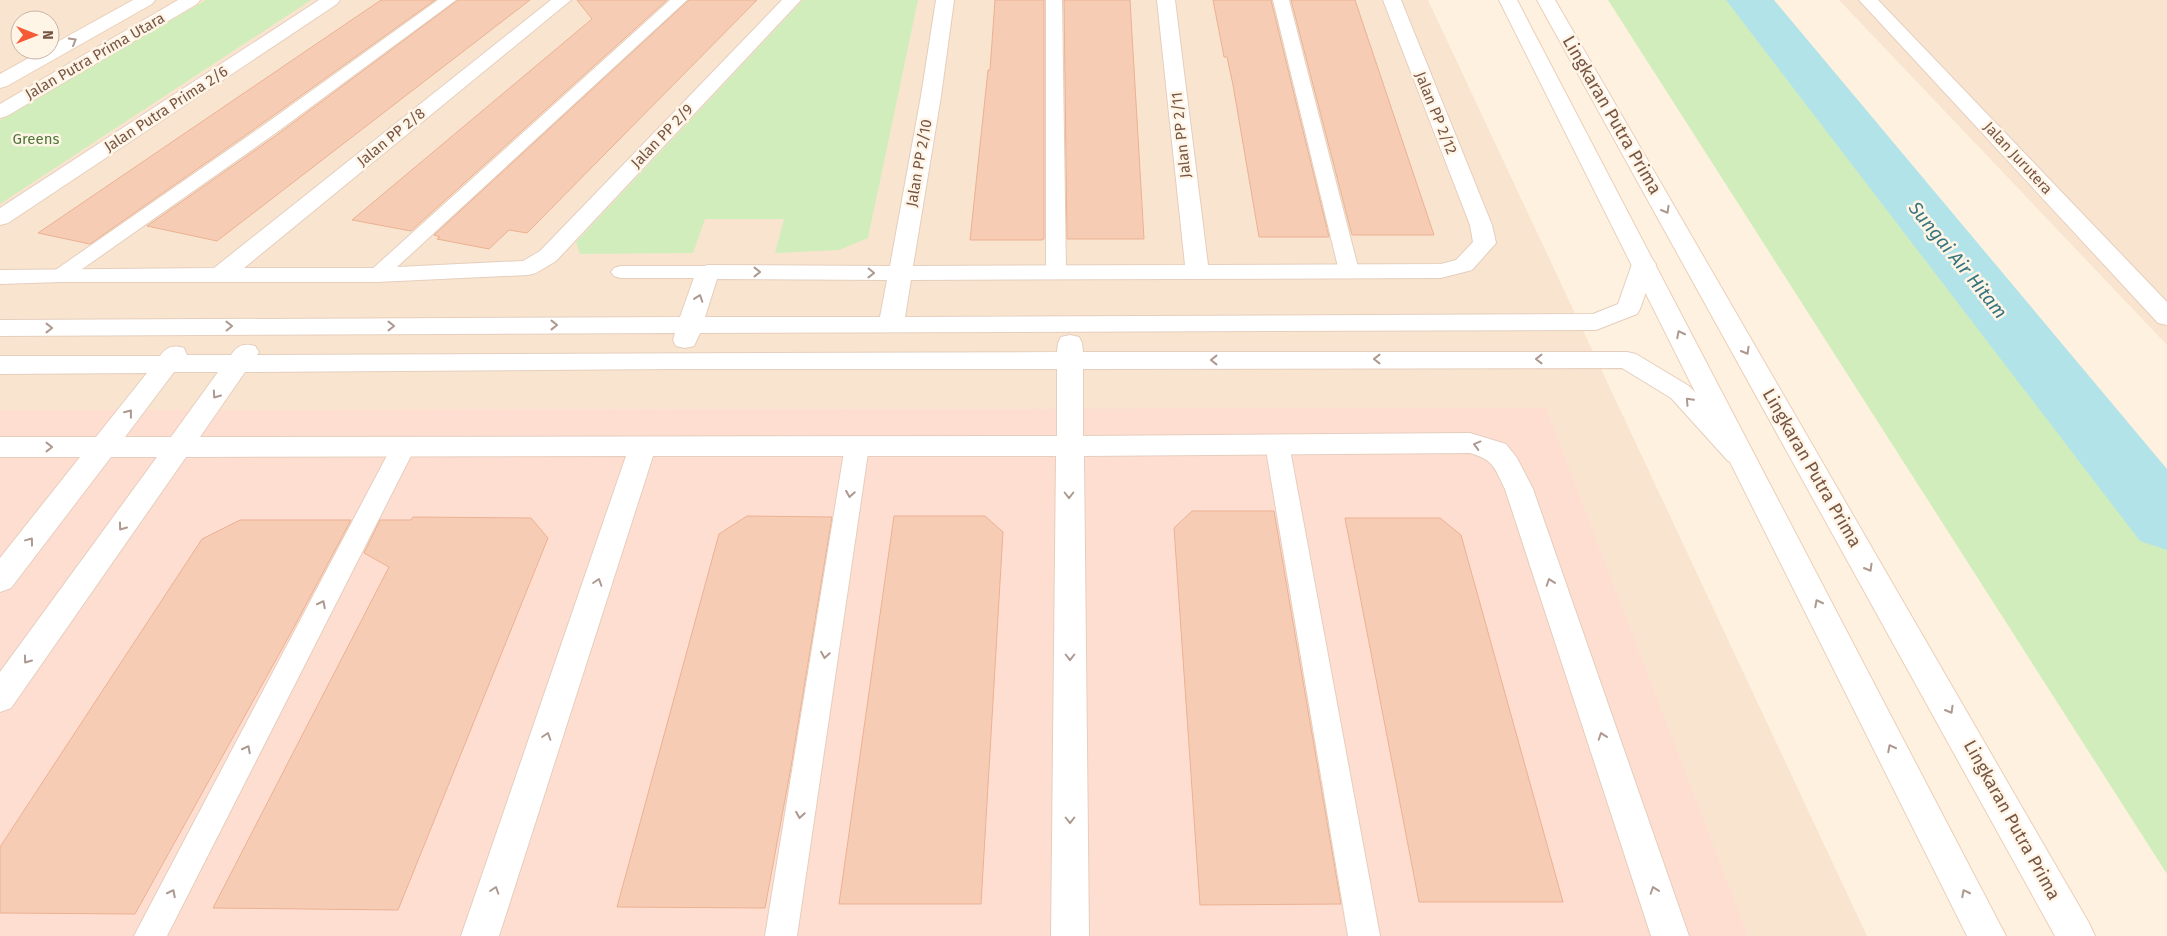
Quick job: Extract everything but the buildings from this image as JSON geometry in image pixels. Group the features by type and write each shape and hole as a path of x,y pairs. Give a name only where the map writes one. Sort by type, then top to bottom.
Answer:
{"street":[{"name":"Jalan Putra Prima Utara","path":"0,82 146,0"},
{"name":"Jalan Putra Prima Utara","path":"0,112 191,0"},
{"name":"Jalan Putra Prima 2/6","path":"0,218 331,0"},
{"name":"Jalan PP 2/8","path":"220,275 562,0"},
{"name":"Jalan PP 2/9","path":"376,275 528,268 548,256 792,0"},
{"name":"Jalan PP 2/10","path":"890,325 931,96 945,0"},
{"name":"Jalan PP 2/11","path":"1166,0 1196,271"},
{"name":"Jalan PP 2/12","path":"1350,270 1441,270 1464,265 1485,243 1481,225 1392,0"},
{"name":"Lingkaran Putra Prima","path":"1508,0 1987,936"},
{"name":"Lingkaran Putra Prima","path":"1546,0 2076,936"},
{"name":"Jalan Jurutera","path":"1868,0 2167,317"},
{"path":"0,328 1596,322 1628,310 1644,264"},
{"path":"677,361 708,272 900,273 1350,270"},
{"path":"0,277 61,275 376,275"},
{"path":"1070,936 1069,446 1071,324"},
{"path":"0,698 264,326"},
{"path":"0,580 196,327"},
{"path":"0,365 677,361 1627,360 1680,392 1746,463"},
{"path":"0,447 1069,446 1470,443 1496,451 1507,465 1519,489 1670,936"},
{"path":"480,936 643,446"}],"lane":[{"path":"61,275 448,0"},
{"path":"376,275 679,0"},
{"path":"1054,0 1052,62 1056,272"},
{"path":"1281,0 1350,270"},
{"path":"621,272 708,272"},
{"path":"1277,444 1364,936"},
{"path":"150,936 404,446"},
{"path":"781,936 857,446"}],"shaded area":[{"path":"0,0 1428,0 1867,936 0,936"},
{"path":"1839,0 2167,0 2167,345"},
{"path":"1546,408 1748,936 0,936 0,410"}],"green space":[{"name":"Greens","path":"206,0 311,0 0,204 0,120"},
{"path":"803,0 918,0 868,238 839,250 775,253 784,219 705,219 693,253 580,254 576,242"},
{"path":"1608,0 1763,0 2167,487 2167,874"}],"waterway":[{"name":"Sungai Air Hitam","path":"1749,0 2167,521"}]}
